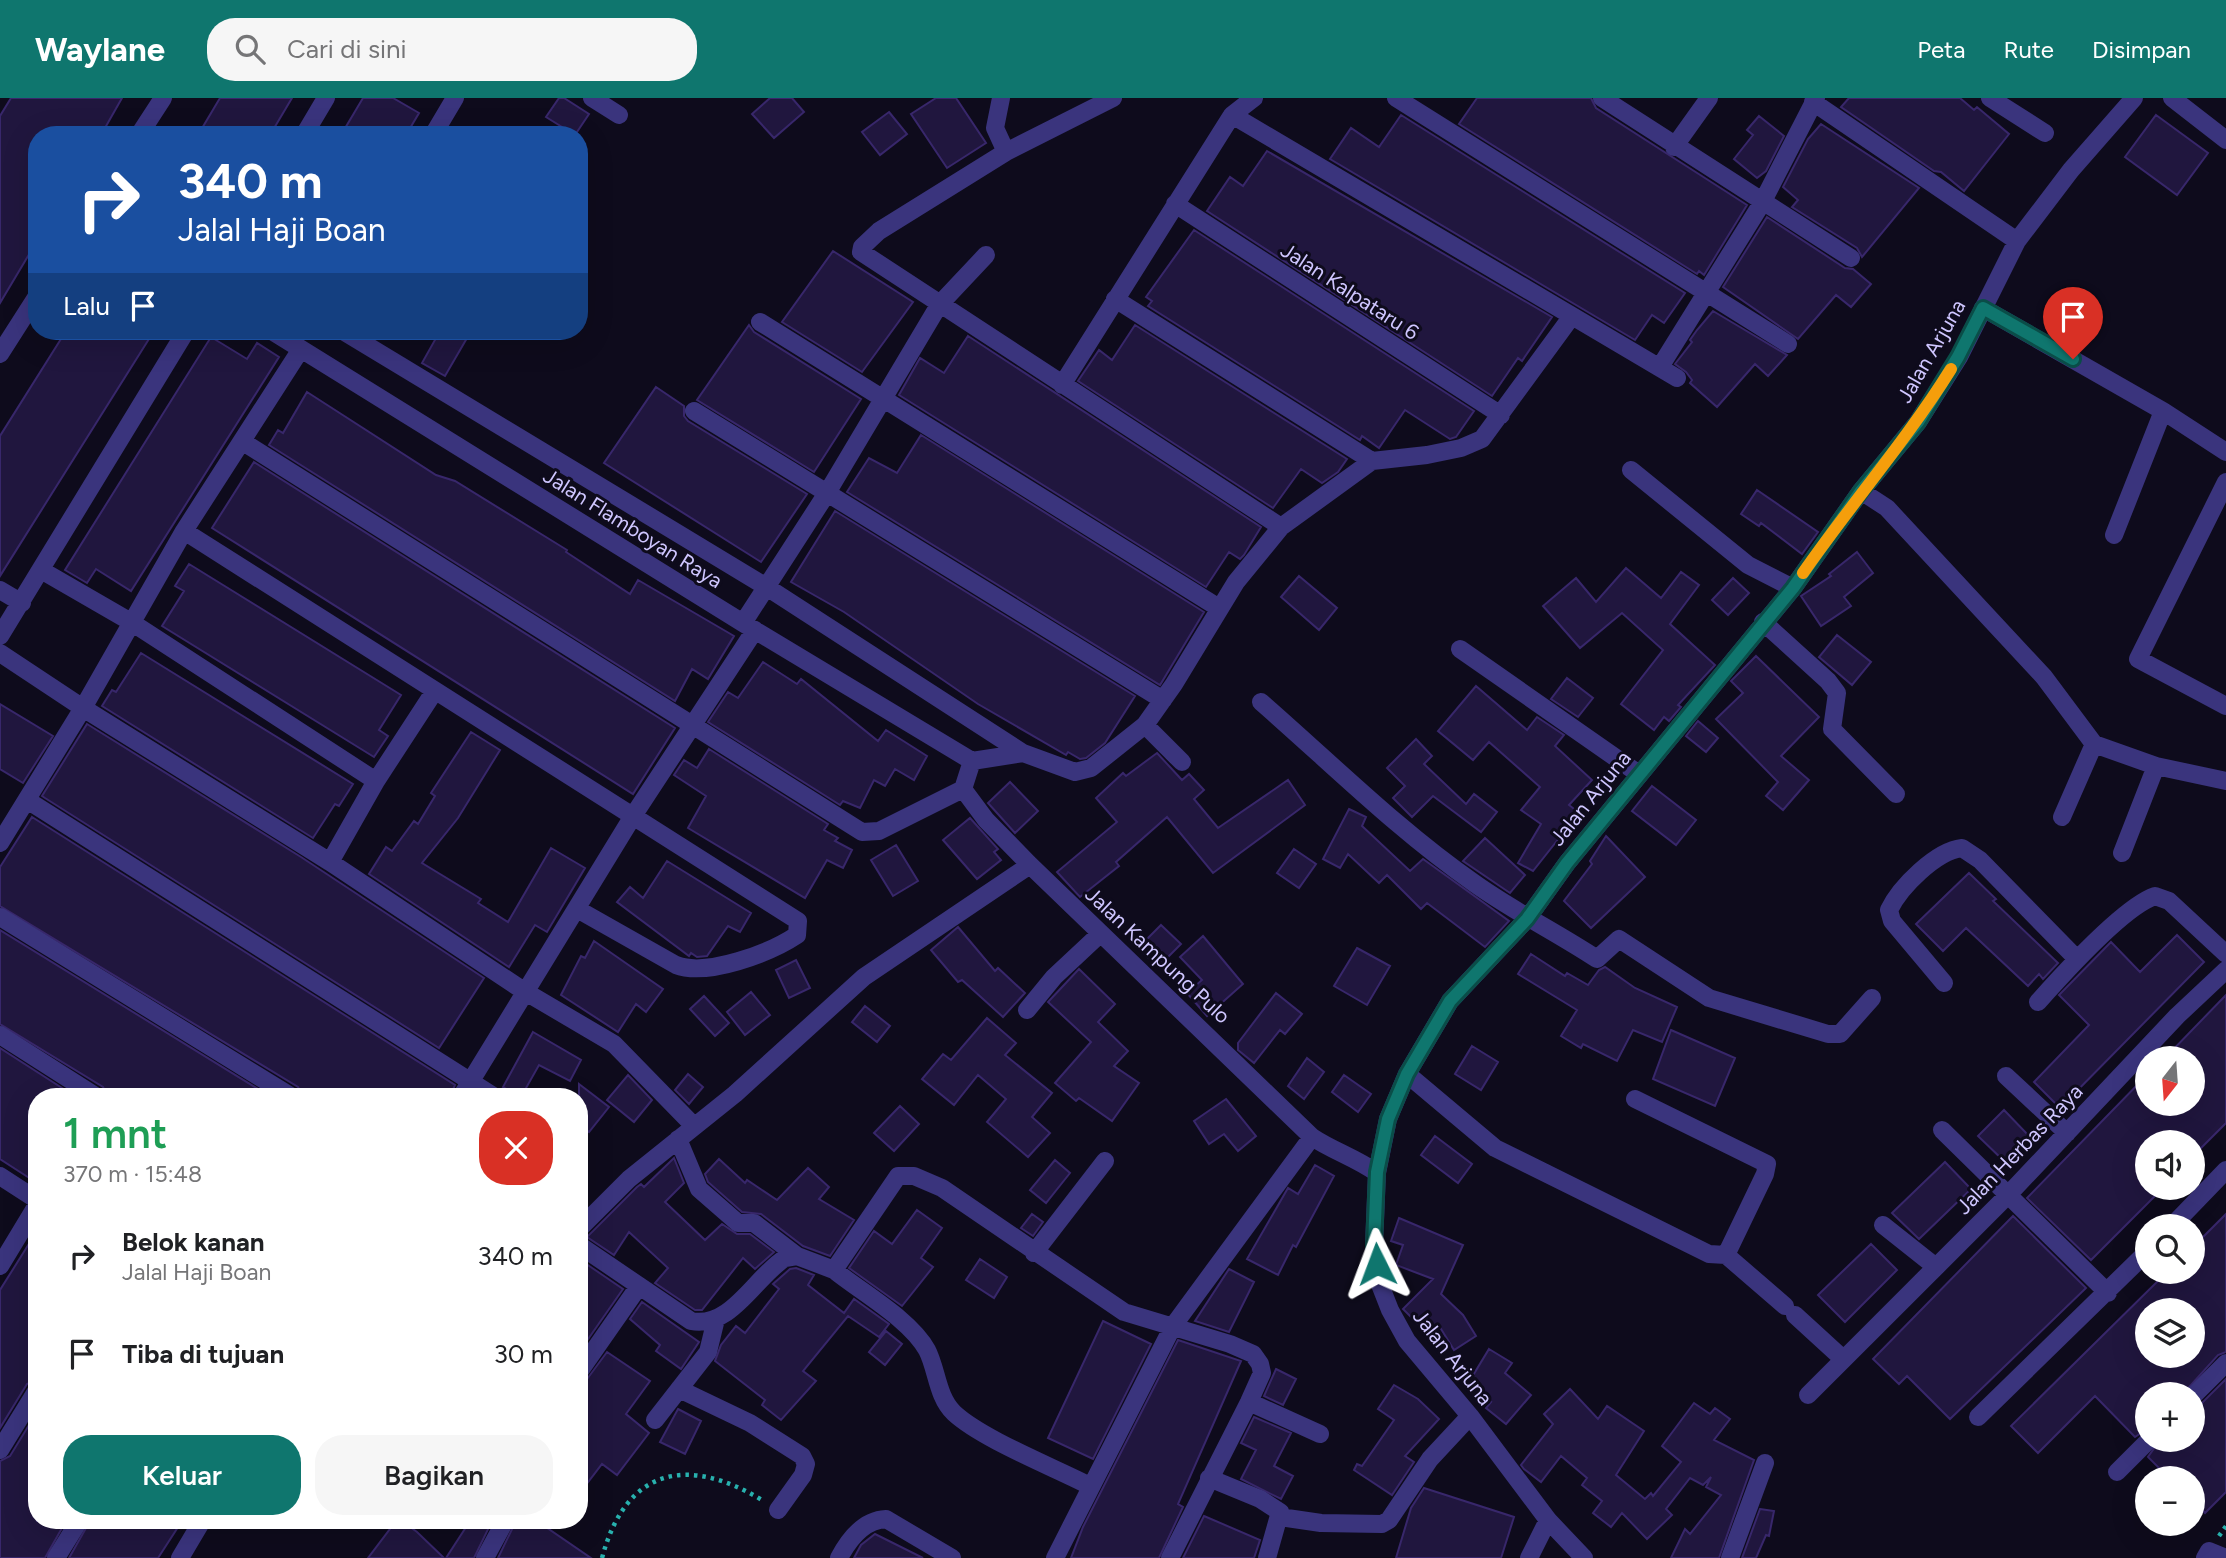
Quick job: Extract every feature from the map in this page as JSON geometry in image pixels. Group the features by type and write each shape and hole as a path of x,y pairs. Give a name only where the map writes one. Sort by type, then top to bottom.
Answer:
{"street":[{"path":"145,126 163,98"},
{"path":"309,126 326,98"},
{"path":"438,126 455,98"},
{"path":"592,98 619,115"},
{"path":"1001,98 995,128 1006,152"},
{"path":"1113,98 1006,152 879,231 862,247 861,252 1281,527"},
{"path":"1062,385 1232,116 1254,98"},
{"path":"1396,98 1788,344"},
{"path":"1602,98 1762,204 1851,258"},
{"path":"1674,147 1709,98"},
{"path":"1990,98 2045,133"},
{"name":"Jalan Arjuna","path":"1584,1558 1548,1520 1470,1416 1408,1341 1390,1310 1379,1282 1374,1245 1378,1164 1388,1119 1407,1074 1450,1001 1527,919 1567,863 1793,588 1861,491 1918,422 1958,357 2017,241 2071,170 2134,98"},
{"path":"2172,98 2226,141"},
{"path":"1660,367 1762,204 1814,100 2017,241"},
{"path":"1232,116 1677,378"},
{"name":"Jalan Kalpataru 6","path":"1175,204 1501,415"},
{"path":"466,1088 692,724 749,626 765,586 827,493 939,305 986,255"},
{"path":"1115,299 1372,461"},
{"path":"1983,308 2163,411 2226,452"},
{"path":"0,354 28,310"},
{"path":"1182,762 1145,725 1236,582 1281,527 1372,461 1461,448 1482,439 1572,316"},
{"path":"760,323 1219,608"},
{"path":"1,632 22,603 181,340"},
{"name":"Jalan Flamboyan Raya","path":"287,340 972,761"},
{"name":"Jalan Flamboyan Raya","path":"358,340 765,586 1023,753 1056,768 1083,771 1091,768 1145,725"},
{"path":"0,843 83,708 184,531 301,348"},
{"path":"694,411 1163,700"},
{"path":"2114,535 2163,411"},
{"path":"243,442 862,832 879,831 963,789 972,761 1023,753"},
{"path":"1631,470 1748,565 1793,588"},
{"path":"2226,482 2138,659 2226,706"},
{"path":"1861,491 1887,508 2044,677 2094,744 2156,766 2226,781"},
{"path":"184,531 798,921 797,935 777,948 699,971 689,970 578,909"},
{"path":"41,570 131,622 376,781"},
{"path":"0,590 22,603"},
{"path":"1763,622 1828,681 1837,693 1832,729 1896,794"},
{"path":"1460,649 1639,774"},
{"path":"0,653 330,862 524,991 614,1044 694,1126"},
{"path":"330,862 376,781 434,692"},
{"path":"1261,702 1426,848 1527,919 1548,928 1597,959 1619,939 1709,998 1828,1034 1840,1034 1872,998"},
{"path":"2062,817 2094,744"},
{"path":"2122,853 2156,766"},
{"name":"Jalan Kampung Pulo","path":"963,789 986,820 1030,865 1215,1041 1312,1138 1334,1151 1378,1164"},
{"path":"27,800 482,1088"},
{"path":"1944,983 1892,921 1889,911 1900,894 1950,850 1962,848 1980,860 2077,959"},
{"path":"588,1220 629,1179 735,1094 864,977 1030,865"},
{"path":"2038,1002 2077,959 2140,903 2155,896 2169,901 2226,954"},
{"path":"0,917 277,1088"},
{"path":"1027,1010 1054,977 1100,934"},
{"name":"Jalan Herbas Raya","path":"1808,1395 2008,1195 2177,1016 2226,970"},
{"path":"0,1035 83,1088"},
{"path":"1407,1074 1495,1148 1709,1254 1726,1255 1842,1359"},
{"path":"2007,1076 2067,1133"},
{"path":"1636,1099 1767,1164 1760,1187 1726,1255"},
{"path":"1942,1130 2108,1293"},
{"path":"1055,1558 1173,1326 1312,1138"},
{"path":"678,1139 699,1189 738,1223 754,1223 797,1256 834,1270 914,1334 926,1349 943,1398 952,1412 972,1426 1090,1486"},
{"path":"1034,1253 1105,1161"},
{"path":"2184,1214 2226,1170"},
{"path":"834,1270 892,1183 906,1174 942,1188 1124,1312 1140,1320 1173,1326 1253,1354 1262,1373 1250,1402 1170,1558"},
{"path":"0,1176 28,1196"},
{"path":"0,1266 28,1218"},
{"path":"1883,1225 1936,1267"},
{"path":"588,1251 691,1321 704,1324 722,1318 774,1265 785,1258 797,1256"},
{"path":"1978,1417 2135,1265"},
{"path":"588,1359 639,1286"},
{"path":"655,1420 709,1352 716,1319"},
{"path":"2205,1384 2226,1363"},
{"path":"679,1389 750,1423 802,1456 806,1464 803,1475 778,1510"},
{"path":"1250,1402 1320,1434"},
{"path":"0,1450 28,1405"},
{"path":"1280,1517 1321,1523 1382,1524 1389,1520 1430,1460 1470,1416"},
{"path":"2117,1472 2137,1452"},
{"path":"1730,1558 1765,1463"},
{"path":"1209,1478 1280,1512 1266,1558"},
{"path":"839,1558 847,1544 874,1519 886,1519 949,1557"},
{"path":"1529,1558 1548,1520"},
{"path":"56,1558 74,1529"},
{"path":"180,1558 197,1529"},
{"path":"485,1558 501,1529"},
{"path":"2205,1558 2209,1551 2226,1558"}],"path":[{"path":"602,1558 621,1512 630,1499 645,1486 677,1473 704,1475 754,1495 778,1510"}],"building":[{"path":"11,98 122,98 106,126 28,126 28,256 0,303 0,116"},
{"path":"220,98 292,98 275,126 203,126"},
{"path":"363,98 393,98 419,113 411,126 346,126"},
{"path":"559,98 564,98 589,114 581,126 560,126 546,117"},
{"path":"770,98 792,98 804,112 774,138 752,114"},
{"path":"936,98 956,98 986,143 947,168 911,114"},
{"path":"1477,98 1591,98 1596,108 1747,205 1704,275 1699,271 1697,274 1459,124"},
{"path":"1849,98 1960,98 1974,110 1977,107 2009,134 1964,191 1941,172 1934,171 1841,107"},
{"path":"889,112 907,134 880,155 862,132"},
{"path":"1401,115 1685,293 1664,323 1652,315 1635,340 1330,159 1351,128 1379,147"},
{"path":"2156,115 2208,153 2177,195 2125,157"},
{"path":"1759,116 1784,136 1766,171 1757,178 1734,159 1753,135 1747,130"},
{"path":"1821,124 1919,188 1862,257 1857,248 1792,207 1798,200 1783,187 1808,139"},
{"path":"1267,151 1552,317 1522,361 1518,358 1492,396 1207,211 1230,177 1243,186"},
{"path":"1767,217 1845,268 1853,269 1871,284 1851,307 1836,295 1798,339 1723,287"},
{"path":"1194,230 1474,411 1456,437 1450,439 1405,410 1379,448 1362,436 1360,440 1148,306 1152,301 1146,297"},
{"path":"833,251 913,302 862,372 782,322"},
{"path":"1713,311 1787,355 1768,376 1755,364 1717,407 1690,383 1692,380 1686,372 1675,364"},
{"path":"749,325 754,332 861,399 814,472 697,400"},
{"path":"1135,325 1347,459 1338,472 1322,483 1301,469 1273,508 1078,381 1099,350 1112,360"},
{"path":"968,336 1261,527 1244,555 1240,559 1229,552 1206,587 899,395 920,358 944,373"},
{"path":"60,340 148,340 0,576 0,436"},
{"path":"209,340 216,340 247,359 257,343 279,357 131,591 96,569 87,583 65,570"},
{"path":"435,340 466,340 445,376 422,363"},
{"path":"656,387 684,406 684,416 688,421 807,494 761,562 604,463"},
{"path":"307,392 436,475 455,481 567,550 566,552 630,594 638,580 734,636 708,679 692,669 675,701 269,445 278,430 283,433"},
{"path":"921,435 1204,612 1160,685 847,492 869,458 897,473"},
{"path":"254,462 675,728 633,794 212,528"},
{"path":"1757,490 1818,532 1802,554 1761,523 1759,526 1741,514"},
{"path":"835,511 1135,696 1105,743 1086,758 1080,759 1068,752 1066,755 978,704 844,612 791,582"},
{"path":"1857,552 1873,573 1844,597 1851,606 1821,626 1801,596 1831,576 1829,574"},
{"path":"189,564 401,695 379,730 388,736 374,757 162,626 184,591 175,586"},
{"path":"1626,568 1661,598 1681,572 1699,585 1670,624 1715,665 1678,705 1681,707 1669,721 1664,717 1654,730 1621,704 1663,650 1622,613 1580,648 1543,606 1576,578 1596,602"},
{"path":"1299,576 1337,608 1319,630 1281,597"},
{"path":"1733,578 1749,593 1728,615 1712,600"},
{"path":"1837,635 1871,662 1852,685 1819,657"},
{"path":"141,653 353,784 339,806 335,804 313,838 102,706 112,690 116,692"},
{"path":"1756,656 1819,717 1781,756 1809,780 1783,810 1766,796 1778,782 1716,719 1743,693 1731,681"},
{"path":"763,662 797,684 801,679 878,741 886,730 927,756 914,780 895,769 885,786 874,780 860,808 843,801 840,805 708,722 728,692 738,698"},
{"path":"1567,678 1593,698 1578,717 1551,699"},
{"path":"1476,686 1527,730 1537,717 1564,735 1555,746 1592,780 1569,805 1579,813 1533,871 1518,863 1541,824 1521,810 1540,787 1489,742 1473,760 1438,731"},
{"path":"0,704 53,736 23,783 0,769"},
{"path":"1698,721 1718,738 1706,752 1686,736"},
{"path":"87,724 301,857 484,978 439,1048 42,796"},
{"path":"471,732 500,750 458,818 422,863 481,899 478,903 508,922 551,848 585,868 547,932 535,925 509,967 369,874 386,847 392,851 414,821 418,824 435,796 431,793"},
{"path":"1416,739 1432,756 1424,764 1466,804 1474,794 1497,812 1481,832 1433,796 1412,817 1393,798 1405,786 1387,768"},
{"path":"709,749 828,824 824,830 838,838 835,841 852,850 843,868 827,860 805,898 688,828 706,796 674,775 684,760 697,768"},
{"path":"1157,753 1182,780 1189,774 1204,790 1194,799 1218,828 1288,780 1305,805 1213,873 1167,817 1116,862 1119,866 1080,897 1057,872 1117,822 1096,798 1123,773 1126,776"},
{"path":"1010,782 1038,811 1015,833 988,803"},
{"path":"1652,786 1696,820 1676,845 1632,811"},
{"path":"1349,809 1366,817 1362,826 1410,871 1423,859 1509,921 1485,947 1427,903 1421,909 1387,875 1379,883 1348,854 1340,868 1323,859"},
{"path":"32,817 455,1085 454,1088 298,1088 0,906 0,867"},
{"path":"970,818 998,849 994,852 1001,860 977,879 943,840"},
{"path":"1606,836 1645,877 1591,928 1564,901 1592,864 1590,861"},
{"path":"1485,838 1525,875 1510,893 1463,861"},
{"path":"896,845 918,881 893,896 871,860"},
{"path":"1294,849 1316,864 1299,888 1277,873"},
{"path":"667,861 751,913 740,932 728,926 707,956 697,957 691,953 689,956 617,902 630,887 643,898"},
{"path":"1969,873 1996,899 1993,901 2058,963 2043,979 2039,974 2028,986 1966,928 1943,951 1916,924"},
{"path":"1161,925 1181,944 1158,967 1138,948"},
{"path":"958,927 995,971 998,968 1025,993 1003,1017 962,980 958,982 931,950"},
{"path":"0,930 256,1088 104,1088 0,1024"},
{"path":"2177,935 2204,962 2060,1108 2034,1082 2089,1025 2059,995 2111,942 2140,972"},
{"path":"1203,936 1243,984 1207,1016 1187,993 1202,980 1180,957"},
{"path":"594,941 663,989 646,1012 636,1004 618,1032 561,995 581,956 585,958"},
{"path":"1357,948 1390,966 1367,1005 1334,986"},
{"path":"1531,954 1565,976 1567,973 1588,985 1599,970 1605,967 1635,988 1677,1007 1662,1042 1633,1030 1617,1061 1583,1044 1581,1048 1561,1036 1577,1010 1518,974"},
{"path":"796,960 810,988 789,998 776,970"},
{"path":"1079,969 1115,1004 1098,1022 1128,1051 1114,1066 1139,1083 1112,1121 1079,1098 1076,1101 1055,1083 1091,1042 1048,1002"},
{"path":"751,992 770,1015 745,1035 727,1012"},
{"path":"1276,993 1302,1014 1285,1034 1280,1030 1254,1063 1238,1050 1238,1043"},
{"path":"2226,995 2226,1123 2205,1144 2205,1130 2135,1130 2135,1200 2151,1200 2091,1260 2027,1198 2135,1087 2135,1116 2205,1116 2205,1046 2177,1046"},
{"path":"704,996 729,1023 715,1036 690,1009"},
{"path":"865,1006 890,1026 877,1042 852,1022"},
{"path":"987,1018 1016,1043 1005,1055 1052,1093 1032,1117 1050,1133 1028,1157 987,1122 1006,1099 978,1075 954,1105 922,1079 943,1054 951,1060"},
{"path":"1671,1030 1735,1058 1715,1106 1653,1079"},
{"path":"533,1032 581,1060 570,1081 539,1065 526,1088 503,1087"},
{"path":"1472,1046 1498,1062 1481,1090 1455,1074"},
{"path":"0,1048 62,1088 28,1088 28,1177 0,1159"},
{"path":"1307,1058 1324,1072 1304,1099 1288,1086"},
{"path":"688,1074 703,1087 689,1104 675,1090"},
{"path":"628,1075 652,1100 634,1122 607,1100"},
{"path":"1344,1075 1371,1094 1358,1112 1332,1092"},
{"path":"588,1091 609,1107 588,1131"},
{"path":"1226,1099 1256,1136 1238,1151 1224,1134 1209,1144 1194,1121"},
{"path":"900,1106 919,1124 894,1151 874,1133"},
{"path":"2004,1110 2030,1137 2005,1162 1978,1136"},
{"path":"1435,1136 1472,1164 1458,1183 1421,1155"},
{"path":"674,1158 684,1183 665,1202 705,1240 722,1224 737,1234 750,1234 774,1252 755,1269 743,1258 702,1310 695,1310 655,1283 668,1268 629,1232 614,1255 588,1238 637,1187 641,1184 644,1187"},
{"path":"719,1159 745,1183 747,1180 777,1200 808,1168 829,1187 819,1199 854,1220 830,1256 803,1246 761,1214 742,1212 708,1182 705,1174"},
{"path":"1055,1160 1070,1173 1046,1203 1030,1190"},
{"path":"1945,1162 1971,1189 1919,1239 1892,1213"},
{"path":"1315,1165 1334,1176 1278,1275 1247,1259 1288,1188 1298,1194"},
{"path":"917,1210 942,1228 921,1258 933,1267 902,1306 849,1268 874,1231 892,1244"},
{"path":"1032,1214 1043,1222 1033,1236 1021,1228"},
{"path":"2226,1214 2226,1352 2218,1355 2194,1382 2135,1382 2135,1437 2095,1396 2038,1453 2011,1426 2135,1304 2135,1368 2205,1368 2205,1298 2141,1298 2155,1284 2205,1284 2205,1235"},
{"path":"2013,1216 2086,1288 1950,1419 1907,1376 1899,1384 1873,1359"},
{"path":"1399,1218 1463,1245 1441,1294 1463,1315 1476,1336 1454,1350 1438,1324 1428,1334 1403,1309 1433,1279 1396,1265 1403,1245 1391,1241"},
{"path":"1871,1244 1897,1270 1845,1322 1818,1295"},
{"path":"28,1245 28,1384 0,1428 0,1290"},
{"path":"980,1259 1007,1277 994,1298 966,1280"},
{"path":"588,1265 623,1289 588,1339"},
{"path":"796,1268 814,1275 808,1285 844,1313 854,1299 889,1324 879,1337 848,1316 803,1371 816,1381 781,1420 762,1405 765,1400 715,1361 721,1345 736,1326 745,1333 779,1289 773,1284 790,1269"},
{"path":"1229,1269 1254,1282 1229,1332 1195,1321"},
{"path":"642,1302 699,1342 681,1369 656,1351 660,1345 630,1319"},
{"path":"1103,1321 1151,1344 1093,1459 1048,1438"},
{"path":"886,1331 902,1344 885,1365 869,1352"},
{"path":"1178,1340 1241,1361 1178,1504 1183,1507 1159,1558 1071,1558 1083,1527"},
{"path":"1489,1349 1512,1363 1505,1373 1531,1395 1506,1424 1486,1408 1491,1402 1466,1387"},
{"path":"607,1352 650,1381 626,1414 649,1433 617,1475 602,1464 588,1482 588,1378"},
{"path":"1276,1369 1296,1379 1283,1405 1264,1396"},
{"path":"2226,1379 2226,1492 2205,1513 2205,1466 2157,1466 2148,1457 2152,1452 2205,1452 2205,1400"},
{"path":"1394,1385 1418,1399 1439,1419 1405,1456 1414,1462 1392,1495 1354,1470 1357,1464 1362,1466 1394,1420 1378,1409"},
{"path":"1570,1389 1598,1419 1607,1406 1644,1431 1616,1475 1645,1499 1651,1493 1653,1496 1681,1462 1662,1446 1694,1403 1710,1414 1715,1408 1730,1419 1714,1440 1754,1460 1719,1558 1671,1558 1685,1529 1690,1534 1721,1495 1706,1487 1711,1477 1703,1485 1690,1478 1666,1509 1672,1515 1647,1539 1622,1513 1611,1527 1593,1513 1602,1501 1582,1485 1587,1478 1561,1456 1541,1482 1524,1469 1521,1465 1553,1424 1544,1414"},
{"path":"678,1409 701,1421 685,1454 660,1442"},
{"path":"1254,1417 1291,1433 1274,1466 1293,1476 1281,1499 1241,1479 1256,1450 1241,1443"},
{"path":"28,1427 28,1529 61,1529 45,1558 0,1558 0,1461 10,1456"},
{"path":"1424,1488 1514,1517 1501,1558 1396,1558 1411,1508"},
{"path":"1760,1509 1774,1511 1769,1536 1766,1535 1756,1558 1742,1558"},
{"path":"1204,1516 1260,1540 1254,1558 1183,1558"},
{"path":"85,1529 177,1529 158,1558 69,1558"},
{"path":"390,1529 413,1529 444,1558 368,1558"},
{"path":"465,1529 488,1529 474,1558 446,1558"},
{"path":"512,1529 549,1529 591,1558 498,1558"},
{"path":"875,1534 923,1558 854,1558 861,1545"}],"slow traffic":[{"path":"1803,573 1861,491 1918,422 1951,369"}],"route":[{"path":"1377,1264 1374,1245 1377,1172 1388,1119 1407,1074 1450,1001 1527,919 1567,863 1793,588 1861,491 1918,422 1958,357 1983,308 2073,359"}]}
